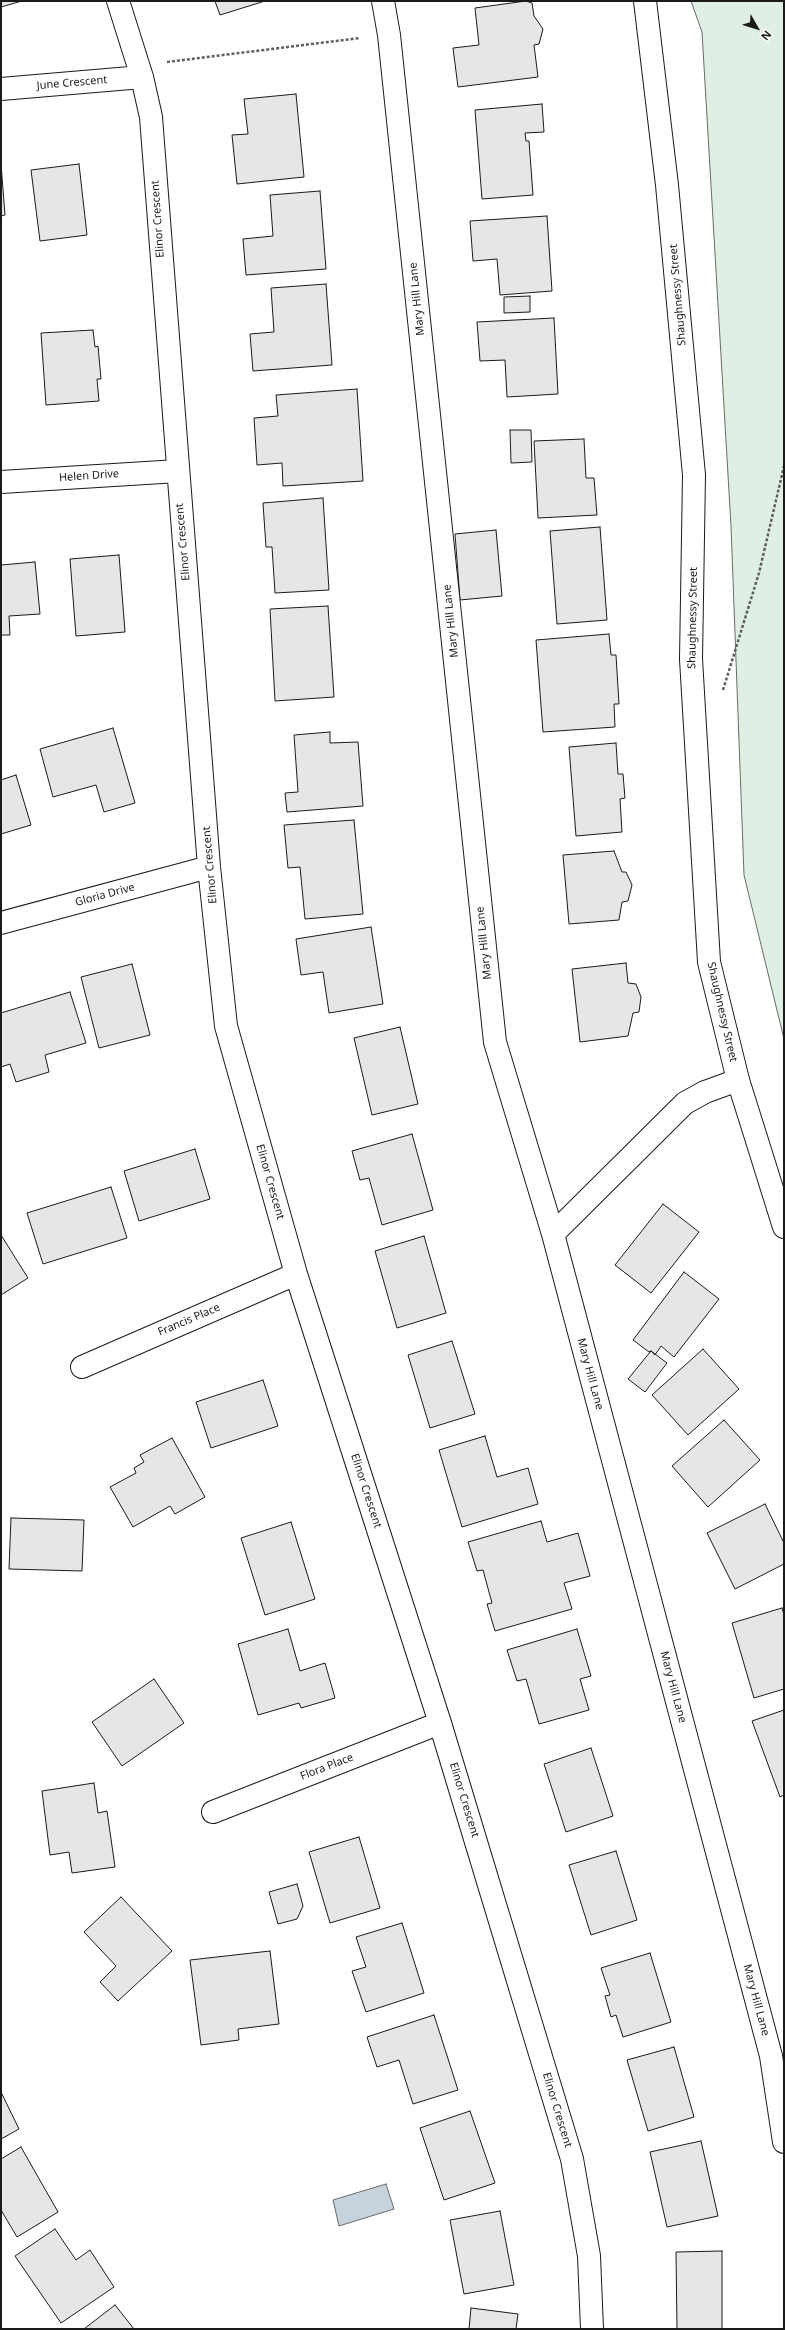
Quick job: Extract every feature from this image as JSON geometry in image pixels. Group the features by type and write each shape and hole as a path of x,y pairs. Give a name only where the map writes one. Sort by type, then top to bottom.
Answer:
{"street":[{"name":"Elinor Crescent","path":"118,1 140,70 151,117 209,867 226,1026 296,1274 440,1723 572,2159 589,2256 592,2329"},
{"name":"Mary Hill Lane","path":"383,1 389,35 495,1042 553,1234 771,2056 784,2142"},
{"name":"Shaughnessy Street","path":"645,1 667,185 694,475 691,659 709,962 738,1080 784,1227"},
{"name":"June Crescent","path":"1,89 140,70"},
{"name":"Helen Drive","path":"1,482 178,470"},
{"name":"Gloria Drive","path":"1,923 209,867"},
{"path":"553,1234 685,1102 705,1092 738,1080"},
{"name":"Francis Place","path":"82,1367 296,1274"},
{"name":"Flora Place","path":"213,1812 440,1723"}],"path":[{"path":"140,70 179,61 389,35"},
{"path":"722,692 759,574 784,466"}],"green space":[{"path":"691,1 784,1 784,1039 744,875 731,526 702,32"}],"shaded area":[{"path":"386,2184 394,2209 339,2226 333,2200"}],"building":[{"path":"1,1 22,1 1,7"},
{"path":"215,1 265,1 220,15"},
{"path":"526,1 532,3 534,16 543,29 539,44 534,45 538,77 458,87 453,48 479,45 475,8"},
{"path":"296,94 304,177 237,184 232,135 248,134 244,99"},
{"path":"542,104 544,132 525,133 526,141 529,141 533,195 482,199 475,110"},
{"path":"1,164 5,215 1,216"},
{"path":"79,164 87,235 40,241 31,170"},
{"path":"320,191 326,269 246,275 243,239 273,236 270,195"},
{"path":"547,216 552,291 500,295 497,259 473,261 470,221"},
{"path":"326,284 332,365 253,371 250,334 274,332 271,288"},
{"path":"530,296 530,312 504,313 504,297"},
{"path":"554,318 558,394 507,397 505,360 480,361 477,322"},
{"path":"93,330 95,347 98,346 101,379 97,379 99,401 46,405 41,333"},
{"path":"357,389 363,481 283,486 282,463 257,465 254,418 278,416 276,395"},
{"path":"510,430 531,430 532,462 511,463"},
{"path":"584,439 586,478 594,478 597,515 538,518 534,441"},
{"path":"323,498 329,590 275,593 272,547 266,547 263,503"},
{"path":"600,527 607,620 557,624 550,531"},
{"path":"496,530 502,596 460,600 455,534"},
{"path":"119,555 125,632 76,636 70,559"},
{"path":"35,562 40,614 9,616 10,635 1,635 1,565"},
{"path":"328,606 334,697 275,701 270,609"},
{"path":"609,634 611,655 616,655 619,704 614,704 615,727 543,732 536,640"},
{"path":"113,728 135,803 104,812 96,785 53,797 40,749"},
{"path":"330,732 330,743 358,742 363,806 287,812 285,793 298,792 294,735"},
{"path":"616,743 618,774 623,774 625,798 620,799 622,832 576,836 569,747"},
{"path":"16,775 31,825 1,834 1,780"},
{"path":"354,820 363,914 305,919 300,867 288,868 284,825"},
{"path":"614,851 622,872 626,872 632,885 628,901 622,902 619,920 569,924 563,855"},
{"path":"371,927 383,1004 329,1013 323,972 301,975 296,939"},
{"path":"626,963 628,983 636,984 641,997 639,1012 633,1013 628,1036 580,1042 572,969"},
{"path":"132,964 150,1035 99,1048 81,977"},
{"path":"70,992 86,1043 45,1055 49,1072 16,1082 10,1064 1,1067 1,1013"},
{"path":"400,1027 418,1104 372,1115 354,1038"},
{"path":"412,1134 433,1210 382,1225 369,1178 360,1180 352,1151"},
{"path":"195,1149 210,1199 139,1221 124,1171"},
{"path":"111,1187 127,1238 43,1264 27,1213"},
{"path":"663,1204 699,1232 651,1293 615,1265"},
{"path":"1,1235 28,1278 1,1295"},
{"path":"424,1236 446,1313 397,1328 375,1251"},
{"path":"684,1272 719,1299 674,1357 661,1346 655,1355 633,1340"},
{"path":"452,1341 475,1414 430,1428 408,1355"},
{"path":"703,1349 739,1389 688,1435 652,1395"},
{"path":"651,1351 667,1363 645,1392 628,1379"},
{"path":"263,1380 278,1426 211,1448 196,1402"},
{"path":"724,1420 760,1460 708,1507 672,1466"},
{"path":"485,1436 497,1477 528,1468 538,1504 462,1527 439,1450"},
{"path":"172,1438 205,1497 175,1514 170,1506 133,1527 110,1487 136,1473 134,1468 144,1462 140,1455"},
{"path":"765,1504 784,1543 784,1564 735,1589 707,1533"},
{"path":"11,1518 84,1520 82,1571 9,1569"},
{"path":"541,1521 547,1542 578,1533 590,1576 564,1583 572,1609 495,1631 487,1604 492,1603 483,1570 477,1571 468,1542"},
{"path":"291,1522 315,1599 265,1615 241,1538"},
{"path":"782,1608 784,1615 784,1689 754,1698 732,1623"},
{"path":"288,1629 300,1671 325,1663 335,1698 301,1708 299,1703 258,1715 238,1644"},
{"path":"577,1629 591,1676 580,1679 589,1710 539,1724 526,1679 517,1681 507,1650"},
{"path":"154,1679 184,1723 122,1766 92,1722"},
{"path":"784,1710 784,1795 780,1797 752,1721"},
{"path":"591,1748 613,1816 566,1832 544,1764"},
{"path":"94,1783 98,1813 107,1811 115,1867 72,1873 69,1852 50,1855 42,1791"},
{"path":"359,1837 380,1908 330,1923 309,1852"},
{"path":"616,1851 637,1920 591,1935 569,1865"},
{"path":"297,1884 303,1906 297,1919 278,1924 269,1892"},
{"path":"121,1897 172,1951 118,2001 100,1982 116,1966 84,1932"},
{"path":"402,1923 424,1993 366,2012 352,1971 366,1967 356,1937"},
{"path":"270,1951 279,2024 238,2029 239,2040 201,2045 190,1960"},
{"path":"650,1953 671,2022 623,2037 616,2015 611,2017 605,1996 610,1995 601,1968"},
{"path":"434,2015 458,2090 413,2104 399,2060 377,2067 367,2037"},
{"path":"674,2047 694,2117 648,2131 627,2060"},
{"path":"1,2092 19,2129 1,2139"},
{"path":"470,2111 495,2183 444,2200 420,2128"},
{"path":"701,2141 718,2216 667,2227 650,2152"},
{"path":"21,2147 58,2212 17,2237 1,2210 1,2159"},
{"path":"500,2211 514,2285 464,2294 450,2220"},
{"path":"55,2229 76,2260 90,2250 114,2287 61,2323 15,2256"},
{"path":"722,2251 722,2329 677,2329 676,2252"},
{"path":"115,2305 134,2329 84,2329"},
{"path":"471,2308 518,2314 516,2329 469,2329"}]}
